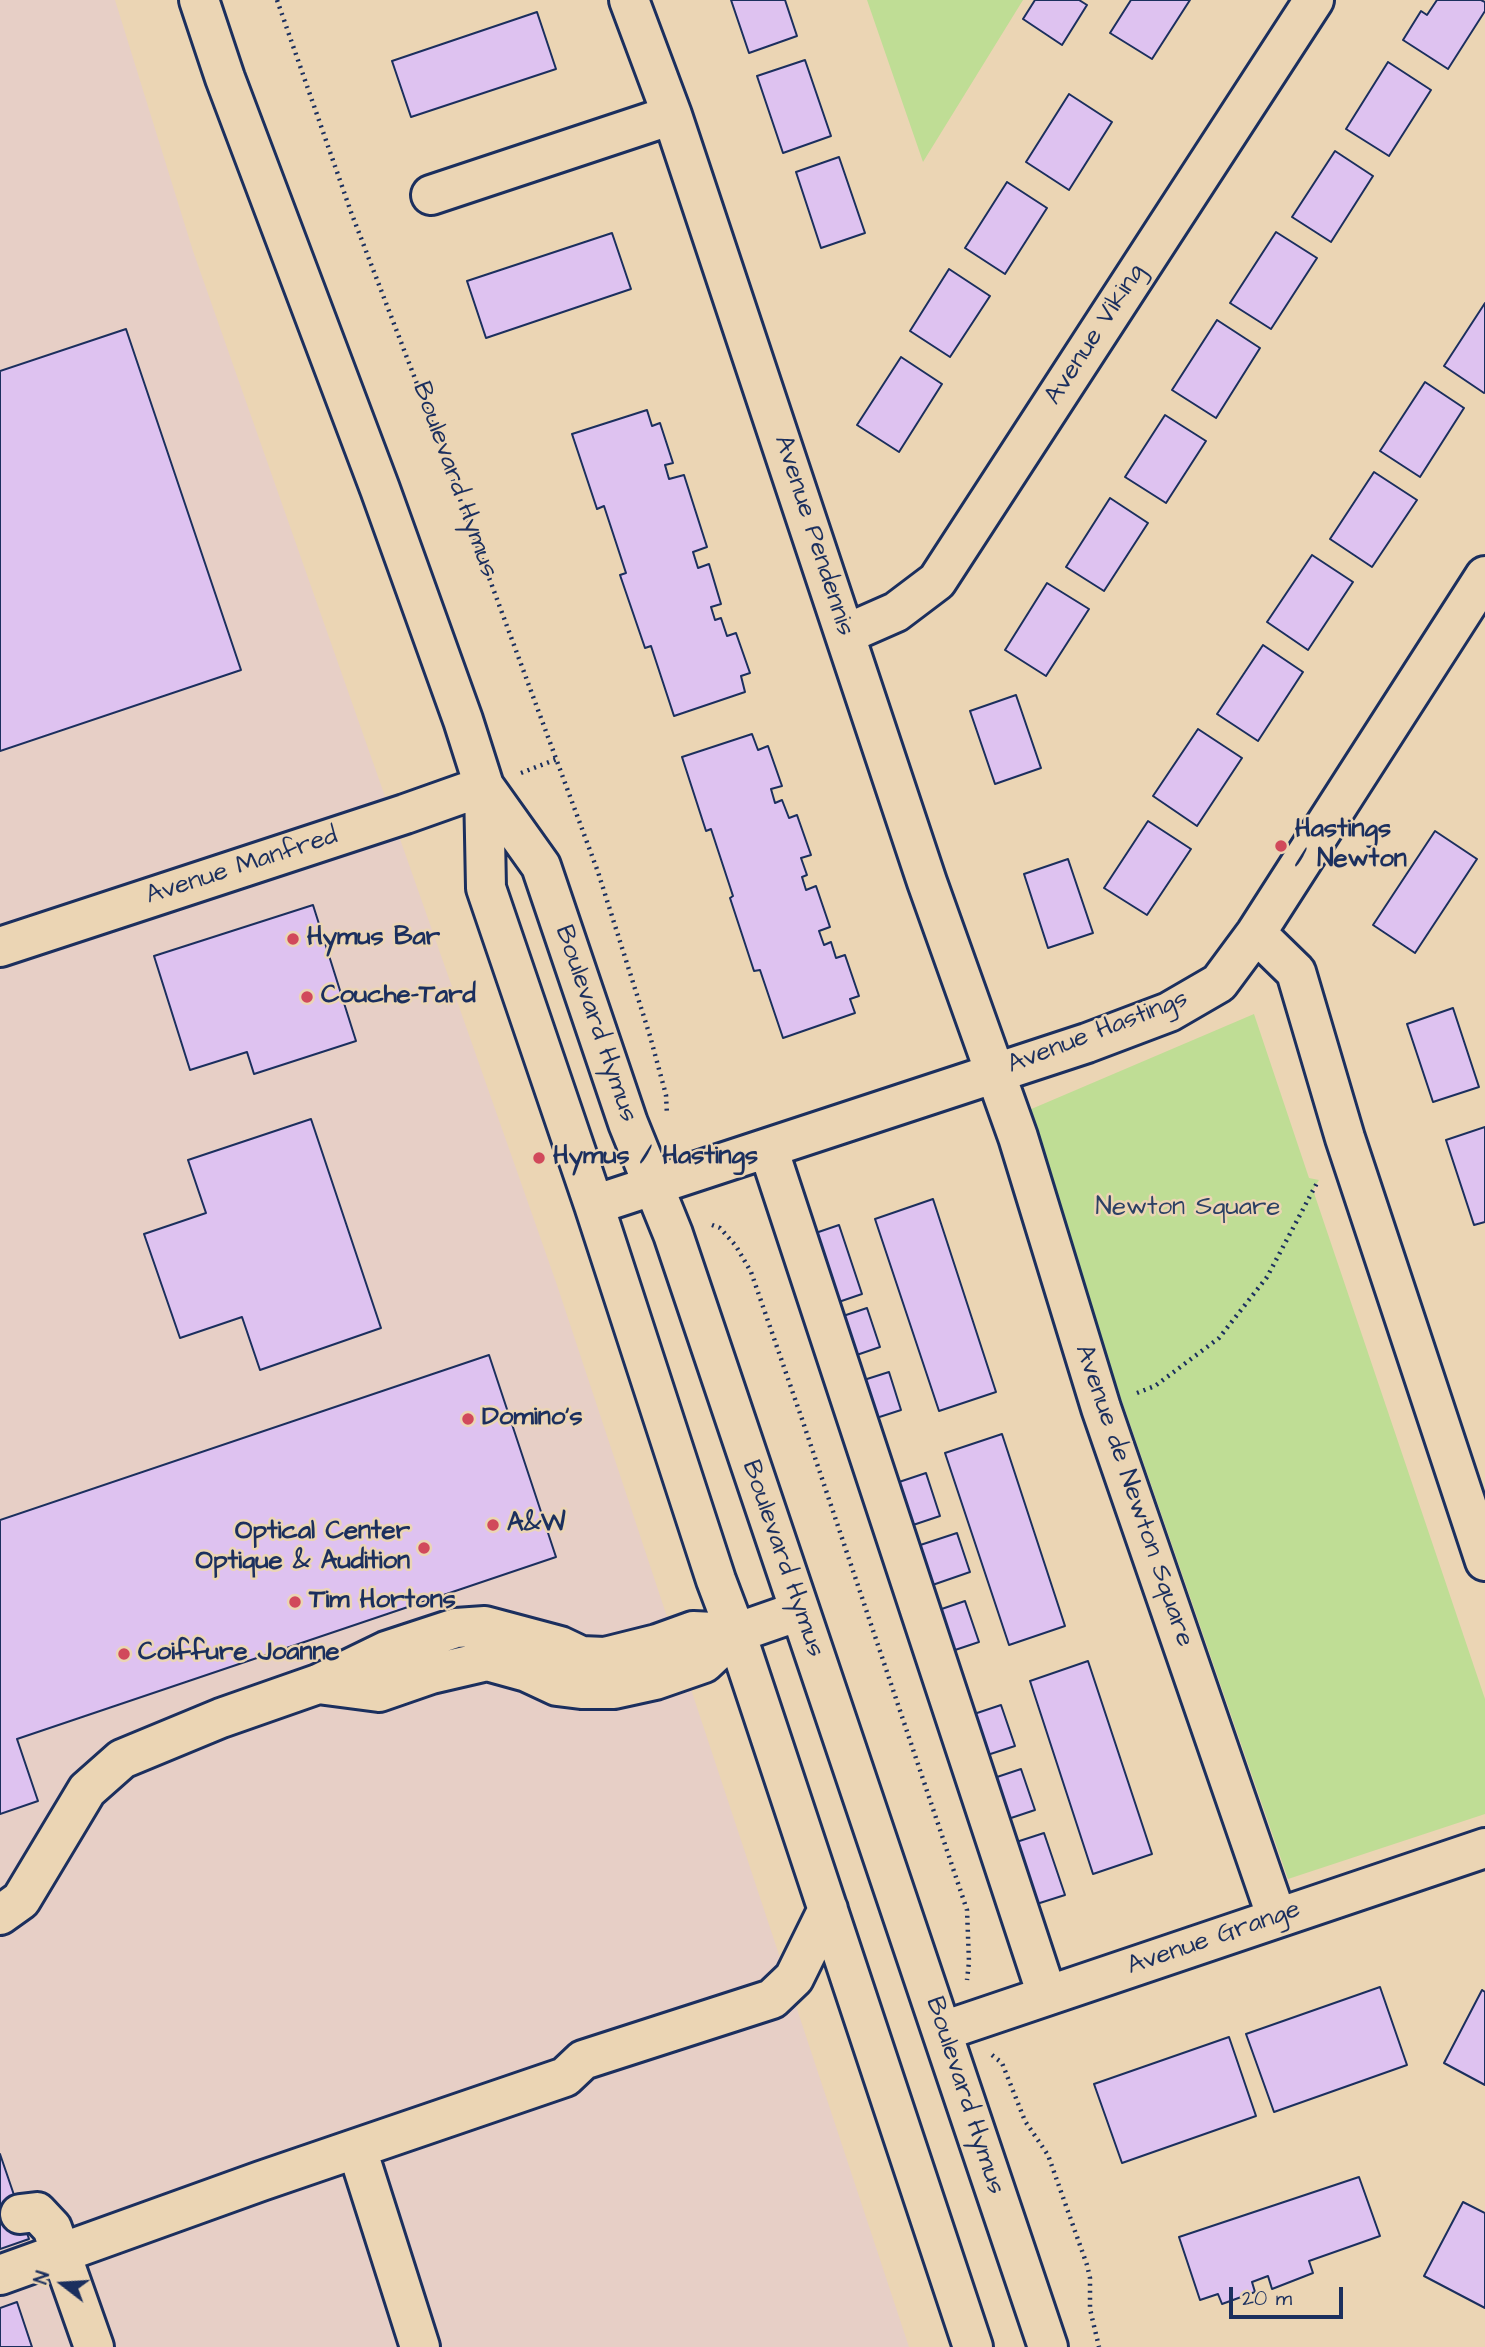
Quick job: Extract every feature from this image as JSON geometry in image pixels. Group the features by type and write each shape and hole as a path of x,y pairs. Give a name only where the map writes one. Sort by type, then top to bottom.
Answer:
{"street":[{"name":"Boulevard Hymus","path":"199,0 225,78 405,556 484,786 541,866 628,1123 673,1234 1048,2347"},
{"name":"Avenue Pendennis","path":"629,0 672,115 927,882 994,1073"},
{"name":"Avenue Viking","path":"846,634 896,612 937,581 1314,0"},
{"path":"431,195 672,115"},
{"name":"Avenue Hastings","path":"594,1205 1087,1043 1168,1012 1219,983 1256,933 1485,576"},
{"name":"Boulevard Hymus","path":"484,786 486,888 974,2347"},
{"name":"Avenue Manfred","path":"0,947 484,786"},
{"path":"1256,933 1296,971 1345,1138 1485,1561"},
{"name":"Avenue de Newton Square","path":"994,1073 1018,1137 1101,1408 1277,1918"},
{"path":"768,1148 1047,1995"},
{"path":"0,1916 21,1900 88,1790 122,1759 221,1718 318,1684 379,1692 431,1674 487,1661 527,1672 557,1686 614,1689 655,1680 704,1663 736,1633 799,1611"},
{"name":"Avenue Grange","path":"943,2031 1485,1848"},
{"path":"0,2275 261,2181 565,2077 583,2060 772,1999 794,1979 828,1909"},
{"path":"357,2149 421,2347"},
{"path":"20,2214 37,2212 52,2228 94,2347"}],"path":[{"name":"Boulevard Hymus","path":"277,0 351,212 557,759 630,967 666,1095 667,1124"},
{"path":"530,769 557,759"},
{"path":"1101,1408 1155,1387 1219,1338 1267,1277 1319,1180 1345,1138"},
{"name":"Boulevard Hymus","path":"713,1226 720,1228 736,1246 751,1272 808,1436 967,1910 967,1976"},
{"name":"Boulevard Hymus","path":"998,2061 1002,2063 1025,2121 1044,2146 1053,2168 1087,2265 1090,2277 1090,2309 1100,2347"}],"shaded area":[{"path":"0,0 115,0 193,251 557,1285 909,2347 0,2347"}],"green space":[{"path":"867,0 1023,0 923,162"},
{"name":"Newton Square","path":"1254,1014 1309,1178 1319,1180 1313,1190 1485,1699 1485,1814 1288,1879 1022,1113"}],"building":[{"path":"731,0 785,0 797,36 749,53"},
{"path":"1035,0 1079,0 1087,5 1062,45 1023,19"},
{"path":"1131,0 1190,0 1152,59 1110,33"},
{"path":"1437,0 1485,2 1485,11 1448,69 1403,40 1421,11 1427,15"},
{"path":"537,12 556,69 411,117 392,61"},
{"path":"805,60 831,136 783,153 757,76"},
{"path":"1388,62 1431,90 1389,156 1346,129"},
{"path":"1069,94 1112,122 1069,190 1026,162"},
{"path":"1335,151 1373,176 1331,242 1292,217"},
{"path":"839,157 865,233 821,248 796,172"},
{"path":"1007,182 1047,208 1005,274 965,248"},
{"path":"1276,232 1317,258 1271,329 1230,303"},
{"path":"612,233 631,289 486,338 467,281"},
{"path":"949,269 990,296 950,357 910,331"},
{"path":"1485,303 1485,392 1484,393 1444,366"},
{"path":"1217,320 1260,348 1216,418 1172,390"},
{"path":"126,329 241,670 0,751 0,371"},
{"path":"901,357 942,384 899,452 857,425"},
{"path":"1425,382 1464,408 1420,477 1380,451"},
{"path":"647,410 652,426 660,423 673,463 665,465 669,479 684,475 707,547 693,552 698,568 709,564 721,604 711,607 715,620 721,618 727,636 736,633 750,673 741,676 745,692 674,716 651,646 645,648 620,575 626,573 604,506 597,509 572,434"},
{"path":"1165,415 1206,441 1166,503 1125,477"},
{"path":"1374,472 1417,500 1372,567 1330,539"},
{"path":"1110,498 1148,523 1104,591 1066,567"},
{"path":"1312,555 1353,582 1308,650 1267,622"},
{"path":"1047,583 1089,609 1046,676 1005,650"},
{"path":"1263,645 1303,672 1258,741 1217,714"},
{"path":"1016,695 1041,768 995,784 970,711"},
{"path":"1198,729 1242,758 1197,826 1153,796"},
{"path":"752,734 758,750 768,746 782,786 771,789 775,803 782,800 789,818 797,815 811,855 801,858 807,875 802,877 806,890 816,886 830,927 819,931 824,945 831,942 836,958 845,955 859,996 850,999 855,1013 783,1038 760,970 754,971 711,829 706,831 682,757"},
{"path":"1148,821 1191,849 1147,915 1104,888"},
{"path":"1435,831 1477,859 1415,953 1373,925"},
{"path":"1068,859 1093,933 1048,948 1024,874"},
{"path":"313,905 356,1041 254,1074 247,1052 190,1070 154,956"},
{"path":"1453,1008 1479,1087 1433,1102 1407,1024"},
{"path":"311,1119 381,1328 260,1370 242,1317 180,1338 144,1234 206,1213 188,1160"},
{"path":"1485,1127 1485,1222 1474,1225 1446,1140"},
{"path":"933,1199 996,1392 939,1411 875,1219"},
{"path":"839,1225 862,1294 821,1308 798,1239"},
{"path":"867,1308 880,1347 842,1360 828,1321"},
{"path":"489,1355 556,1557 17,1739 38,1801 0,1814 0,1520"},
{"path":"889,1372 901,1410 861,1423 848,1385"},
{"path":"1002,1434 1065,1626 1009,1645 945,1453"},
{"path":"926,1473 940,1516 898,1530 884,1487"},
{"path":"957,1533 970,1572 918,1590 905,1550"},
{"path":"965,1601 979,1642 940,1655 927,1614"},
{"path":"1088,1661 1152,1854 1093,1874 1030,1681"},
{"path":"1001,1705 1015,1746 975,1759 962,1718"},
{"path":"1021,1769 1035,1810 996,1823 982,1782"},
{"path":"1044,1833 1065,1895 1024,1908 1004,1846"},
{"path":"1380,1987 1407,2065 1274,2112 1246,2034"},
{"path":"1482,1990 1485,1992 1485,2085 1444,2063"},
{"path":"1229,2037 1256,2116 1122,2163 1094,2084"},
{"path":"0,2154 29,2239 0,2249"},
{"path":"1359,2177 1380,2236 1309,2261 1313,2273 1272,2289 1268,2276 1252,2282 1255,2292 1222,2304 1218,2294 1200,2300 1179,2237"},
{"path":"1463,2202 1485,2213 1485,2308 1424,2276"},
{"path":"17,2302 32,2347 0,2347 0,2308"}],"place":[{"name":"Hastings / Newton","path":"1281,846"},
{"name":"Hymus Bar","path":"293,939"},
{"name":"Couche-Tard","path":"307,997"},
{"name":"Hymus / Hastings","path":"539,1158"},
{"name":"Domino's","path":"468,1419"},
{"name":"A&W","path":"493,1525"},
{"name":"Optical Center Optique & Audition","path":"424,1548"},
{"name":"Tim Hortons","path":"295,1602"},
{"name":"Coiffure Joanne","path":"124,1654"}]}
